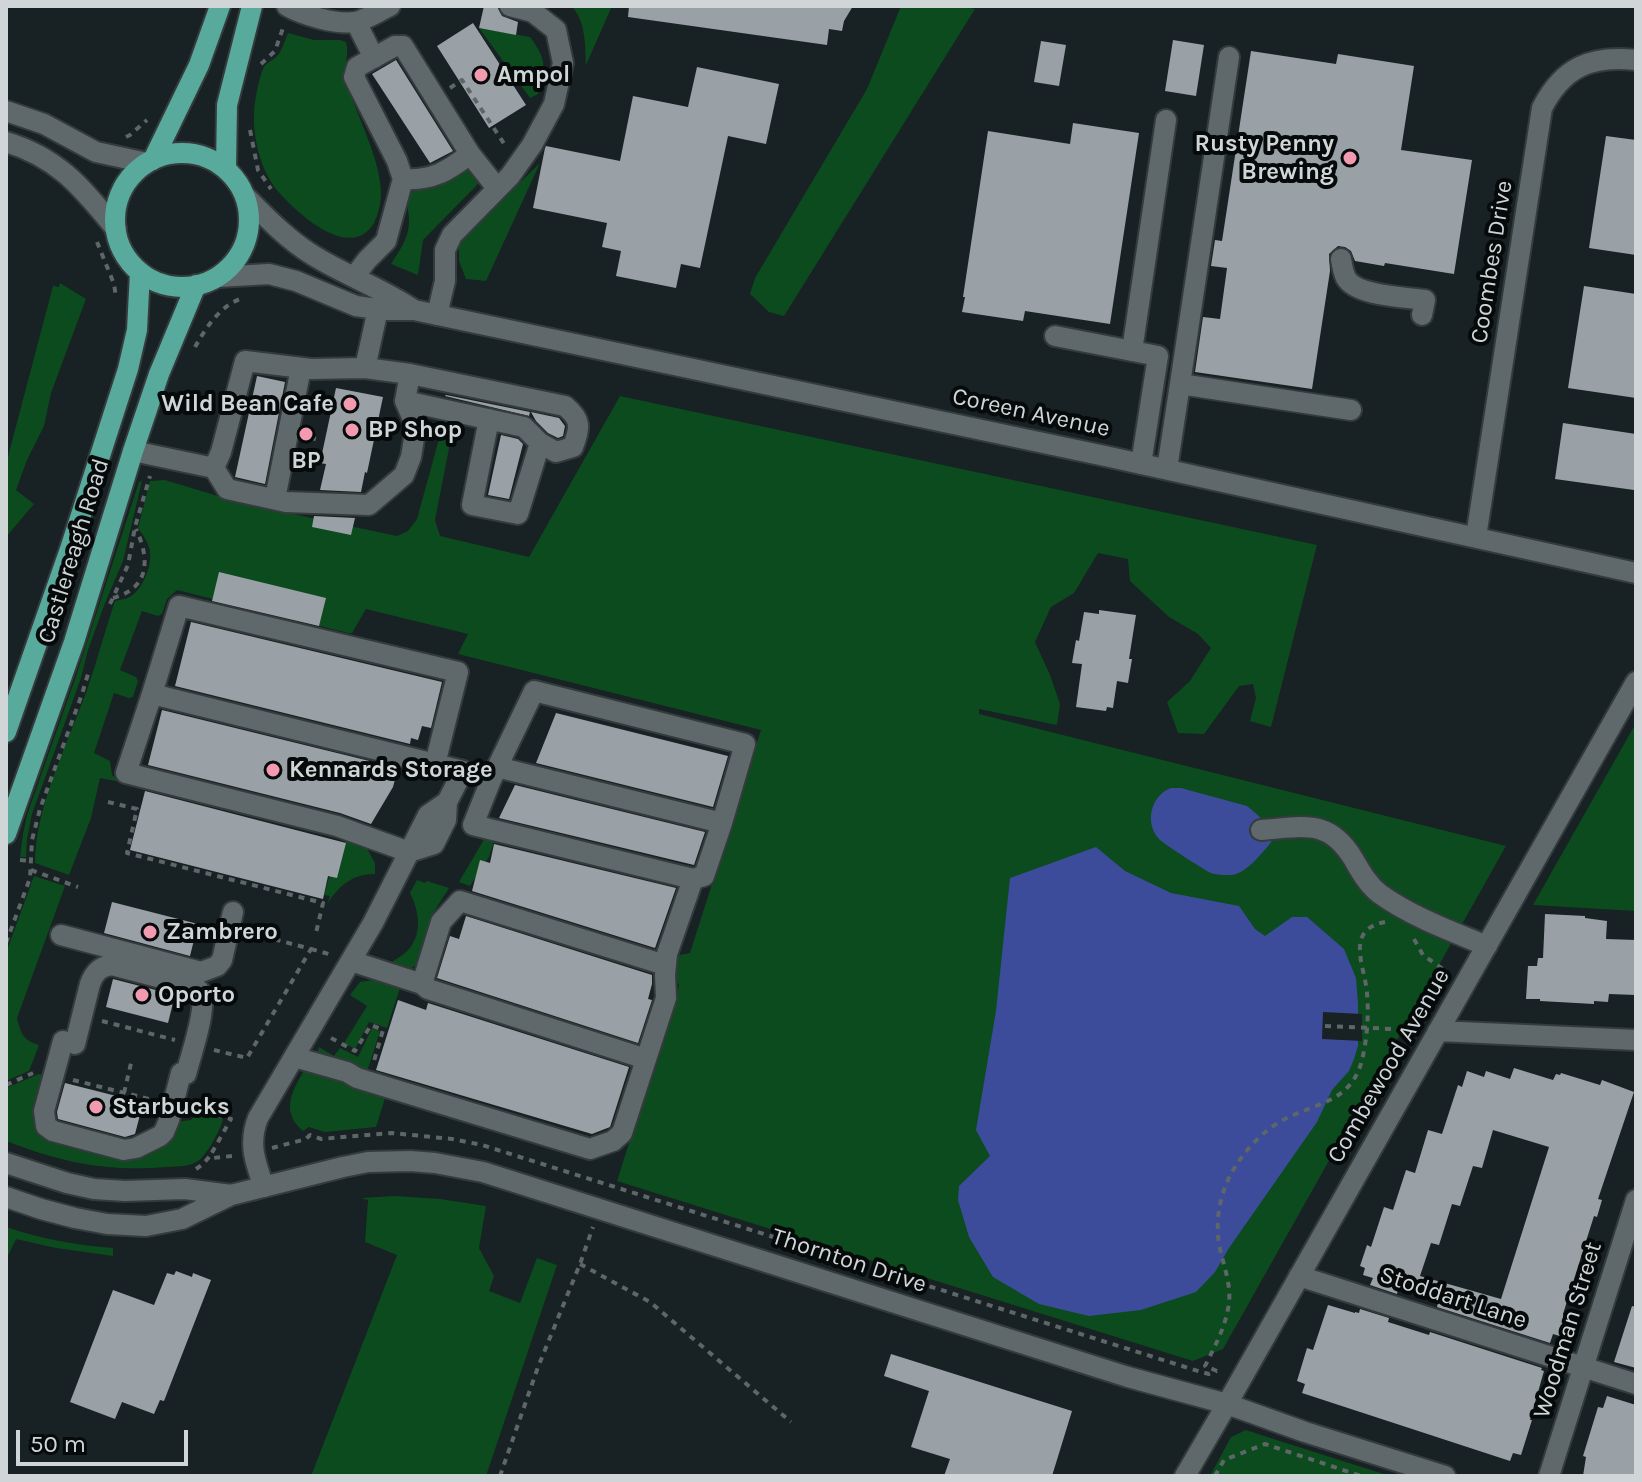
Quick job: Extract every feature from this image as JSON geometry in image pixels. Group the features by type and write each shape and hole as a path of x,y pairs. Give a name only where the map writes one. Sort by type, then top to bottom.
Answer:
{"main road":[{"path":"150,162 199,65 220,6"},
{"path":"226,169 227,105 252,6"},
{"path":"167,155 198,155 226,169 241,187 249,212 246,242 240,256 218,277 184,287 161,283 140,272 124,253 116,229 117,203 128,181 150,162 167,155"},
{"name":"Castlereagh Road","path":"6,732 128,369 137,330 140,272"},
{"name":"Castlereagh Road","path":"6,834 74,642 159,374 196,285"}],"street":[{"path":"285,13 294,10 325,20 356,22 390,6"},
{"path":"437,315 445,281 445,250 452,235 493,183 510,176 532,145 554,104 563,63 556,30 533,12 510,6"},
{"path":"356,22 374,58"},
{"path":"354,277 386,241 403,179 354,77 357,67 395,46 403,46 470,154 493,183"},
{"path":"1167,469 1229,57"},
{"name":"Coombes Drive","path":"1476,537 1542,108 1563,77 1580,67 1598,59 1636,60"},
{"path":"6,111 44,124 96,152 150,162"},
{"path":"1132,351 1166,120"},
{"path":"6,142 41,156 67,174 84,189 116,229"},
{"path":"403,179 436,176 470,154"},
{"name":"Coreen Avenue","path":"246,197 309,253 392,294 414,310"},
{"path":"1341,259 1345,276 1352,286 1425,300 1422,315"},
{"name":"Coreen Avenue","path":"218,277 269,274 296,281 356,306 414,310 1167,469 1636,573"},
{"path":"365,368 378,309"},
{"path":"1055,336 1158,356 1141,464"},
{"path":"214,468 245,361 301,368 365,368 410,374 565,406 576,415 579,431 573,447 556,452 540,443 524,427 405,401"},
{"path":"275,499 301,368"},
{"path":"133,451 214,468 227,489 286,502 369,505 404,475 411,457 416,426 405,401 410,374"},
{"path":"1180,384 1351,410"},
{"path":"489,419 472,505 518,514 540,443"},
{"path":"409,852 337,826 126,773 179,606 458,672 435,764"},
{"name":"Combewood Avenue","path":"1185,1476 1636,682"},
{"path":"534,691 745,744 704,876 693,879 473,825 494,773 534,691"},
{"path":"152,694 463,771 494,773 722,823"},
{"path":"264,1187 253,1153 254,1127 258,1118 373,923 428,815 447,802 463,771"},
{"path":"1261,830 1318,828 1331,832 1340,839 1362,873 1380,893 1443,928 1487,946"},
{"path":"294,1057 590,1149 613,1141 622,1133 666,998 667,954 693,879"},
{"path":"422,984 441,922 460,901 665,965"},
{"path":"61,935 201,972 217,966 222,960 232,920"},
{"path":"351,961 646,1059"},
{"path":"112,965 199,990 202,1009 194,1045 169,1120 160,1136 136,1148 124,1150 53,1131 46,1126 44,1111 53,1076 93,976 102,967 112,965"},
{"path":"1438,1031 1636,1040"},
{"name":"Thornton Drive","path":"6,1197 75,1218 146,1226 182,1219 231,1195 368,1162 435,1163 483,1172 1128,1377 1227,1404 1445,1476"},
{"name":"Thornton Drive","path":"6,1163 94,1189 185,1189 231,1195"},
{"name":"Woodman Street","path":"1549,1476 1631,1230 1636,1200"},
{"name":"Stoddart Lane","path":"1299,1276 1636,1384"}],"path":[{"path":"258,67 275,51 285,13"},
{"path":"462,80 512,154 493,183"},
{"path":"123,138 145,123 152,112"},
{"path":"250,121 258,170 276,195"},
{"path":"92,231 114,284 117,307"},
{"path":"195,349 205,330 225,308 237,300 251,298"},
{"path":"108,608 128,565 135,527 156,456"},
{"path":"113,598 129,594 144,570 146,558 135,527"},
{"path":"6,943 30,878 32,840 40,809 88,672"},
{"path":"108,802 137,809 127,853 323,903 316,933"},
{"path":"20,860 31,861"},
{"path":"31,870 78,887"},
{"path":"101,1021 247,1058 311,949 232,920"},
{"path":"1217,1371 1205,1366 1221,1334 1229,1291 1217,1231 1223,1190 1244,1153 1279,1122 1337,1098 1354,1079 1362,1063 1368,996 1359,952 1360,941 1369,928 1377,924 1395,923"},
{"path":"1411,932 1423,955 1466,983"},
{"path":"343,1045 355,1051 371,1025 383,1030 368,1081"},
{"path":"1325,1026 1438,1031"},
{"path":"124,1093 132,1059"},
{"path":"6,1085 38,1071 231,1119 210,1156"},
{"path":"500,1476 599,1208"},
{"path":"580,1264 650,1302 791,1422"},
{"path":"1215,1476 1224,1460 1265,1444 1361,1476"}],"green space":[{"path":"571,6 612,6 586,65 580,18"},
{"path":"901,6 975,9 784,316 769,312 750,294 755,278 867,89"},
{"path":"479,28 530,37 543,64 538,94 530,98"},
{"path":"288,33 314,40 346,42 346,79 380,181 378,213 364,234 351,238 323,230 296,210 276,189 262,164 254,124 257,90 264,67 278,55"},
{"path":"540,163 486,281 466,279 459,261 459,245"},
{"path":"469,168 480,179 478,184 423,240 418,275 391,264 407,235 407,199 410,192 429,180"},
{"path":"60,283 86,299 51,393 44,426 16,490 34,504 6,537 6,464 53,286 59,287"},
{"path":"620,396 1317,545 1271,727 1250,721 1256,698 1253,684 1239,686 1204,734 1178,733 1167,702 1190,681 1211,648 1198,634 1169,617 1130,581 1128,559 1098,553 1074,593 1051,607 1035,642 1060,704 1057,725 979,709 979,714 1506,846 1223,1349 1193,1361 617,1181 679,986 670,962 674,956 690,953 761,730 458,654 468,634 366,609 352,633 348,633 177,590 167,599 162,614 158,616 142,611 120,670 138,681 133,697 114,693 94,753 110,761 112,775 120,782 100,778 91,818 69,875 35,863 36,842 46,798 87,690 115,601 133,595 148,571 149,549 138,528 150,481 165,480 241,503 397,536 408,531 417,519 445,417 455,418 435,520 440,536 529,557"},
{"path":"142,481 123,561 88,650 81,678 32,814 26,857 20,857 27,815 139,482"},
{"path":"1636,723 1636,911 1533,905"},
{"path":"486,836 495,838 489,857 470,886 459,882"},
{"path":"346,839 366,847 375,863 375,874 346,882 327,905 330,896 324,895 330,874 337,874"},
{"path":"34,876 65,886 17,1018 24,1036 39,1045 29,1071 6,1081 6,953"},
{"path":"417,880 449,888 432,917 420,960 408,970 392,962 406,952 416,937 416,907 410,893"},
{"path":"373,980 400,988 387,1028 369,1022 355,1049 344,1043 367,1006 350,995 360,982"},
{"path":"372,1028 380,1031 367,1072 316,1055 319,1047 334,1056 340,1048 358,1057"},
{"path":"303,1072 386,1095 376,1127 325,1132 309,1127 303,1131 292,1117 290,1103"},
{"path":"39,1074 45,1076 36,1119 123,1154 175,1122 191,1120 197,1113 223,1119 202,1158 184,1166 105,1167 66,1160 6,1141 6,1088"},
{"path":"396,1196 486,1206 479,1248 494,1276 489,1291 520,1303 537,1258 557,1265 486,1476 311,1476 397,1255 365,1242 368,1200 361,1198"},
{"path":"6,1227 59,1241 113,1248 113,1256 16,1239 6,1260"},
{"path":"1246,1430 1390,1476 1210,1476 1231,1437"}],"water":[{"path":"1171,788 1247,806 1259,816 1272,841 1241,872 1231,875 1211,873 1168,846 1154,833 1151,818 1154,803"},
{"path":"1096,847 1125,871 1171,893 1239,906 1255,929 1265,936 1292,917 1307,917 1344,949 1356,978 1358,1046 1349,1071 1332,1090 1317,1122 1215,1272 1196,1292 1141,1310 1089,1316 1039,1304 993,1277 969,1237 958,1200 959,1186 990,1156 976,1130 996,1011 1010,878"}],"pier":[{"path":"1323,1012 1362,1014 1362,1041 1322,1039"}],"building":[{"path":"484,6 497,6 502,16 518,22 516,35 479,28"},
{"path":"629,6 853,6 842,31 829,29 827,45 628,17"},
{"name":"Ampol","path":"473,23 526,105 489,128 437,46"},
{"path":"1173,40 1204,45 1196,96 1165,91"},
{"path":"1041,41 1066,45 1059,86 1034,82"},
{"path":"1251,51 1336,64 1338,54 1414,66 1401,150 1472,160 1454,274 1355,261 1351,251 1345,247 1338,246 1329,254 1330,271 1312,389 1195,372 1203,317 1220,319 1227,268 1211,266 1215,240 1222,241"},
{"path":"396,60 453,151 430,163 372,74"},
{"path":"697,67 779,84 766,144 728,136 700,268 681,264 676,288 616,276 621,251 602,247 607,223 533,208 545,148 620,161 633,96 688,107"},
{"path":"1073,123 1139,133 1110,324 1025,311 1023,321 962,312 988,131 1070,144"},
{"path":"1606,136 1636,140 1636,255 1589,248"},
{"path":"1584,286 1636,294 1636,398 1568,388"},
{"path":"257,376 285,382 265,484 235,477"},
{"name":"BP Shop","path":"336,388 383,397 361,492 320,490 326,464 320,463"},
{"path":"446,395 530,412 529,416"},
{"path":"531,412 559,418 565,426 563,436 558,438 548,433"},
{"path":"1563,423 1636,434 1634,490 1555,479"},
{"path":"501,435 518,439 523,444 509,499 488,495"},
{"path":"314,516 355,518 351,535 312,527"},
{"path":"219,572 326,598 319,626 212,601"},
{"path":"1099,610 1136,615 1128,683 1117,681 1113,708 1107,707 1106,711 1076,707 1082,664 1072,663 1084,612 1099,614"},
{"path":"191,622 442,682 431,728 422,726 418,740 411,738 410,744 175,686"},
{"path":"162,710 398,768 393,787 371,824 340,813 148,765"},
{"path":"556,713 728,756 713,807 536,763"},
{"path":"515,785 705,832 694,865 499,818"},
{"path":"145,791 346,843 337,878 328,876 323,899 130,850"},
{"path":"494,844 676,888 655,948 472,891 480,860 490,863"},
{"name":"Zambrero","path":"112,902 198,924 190,956 104,933"},
{"path":"1545,914 1585,916 1607,921 1606,939 1636,940 1636,995 1609,994 1608,1002 1594,1001 1594,1004 1526,999 1528,966 1537,966 1538,958 1543,958"},
{"path":"466,916 652,975 648,999 652,1000 638,1043 437,978 450,936 459,939"},
{"name":"Oporto","path":"113,979 175,995 168,1023 106,1007"},
{"path":"398,1000 426,1010 428,1003 629,1067 610,1127 592,1134 376,1070"},
{"path":"1514,1068 1553,1080 1556,1074 1561,1073 1600,1085 1602,1080 1634,1092 1598,1199 1602,1200 1597,1217 1594,1216 1563,1314 1569,1317 1563,1337 1553,1334 1550,1343 1437,1307 1438,1302 1398,1289 1397,1294 1370,1285 1373,1278 1363,1275 1365,1268 1360,1266 1367,1245 1371,1247 1384,1207 1393,1210 1406,1170 1415,1173 1428,1130 1442,1134 1458,1085 1462,1087 1467,1071 1484,1077 1486,1071 1510,1079","holes":["1493,1130 1549,1147 1501,1299 1420,1276 1431,1243 1439,1245 1452,1204 1460,1206 1473,1166 1482,1168"]},
{"name":"Starbucks","path":"65,1083 136,1101 133,1114 140,1115 135,1134 125,1137 58,1119"},
{"path":"176,1271 211,1280 164,1401 160,1400 154,1414 122,1402 115,1419 70,1402 113,1290 154,1305 167,1273 174,1275"},
{"path":"1328,1305 1355,1313 1359,1313 1360,1309 1389,1318 1388,1322 1429,1335 1430,1332 1542,1368 1544,1371 1521,1455 1513,1453 1510,1461 1302,1393 1305,1384 1297,1381 1307,1348 1313,1350"},
{"path":"1632,1306 1636,1307 1636,1368 1614,1362"},
{"path":"891,1354 1072,1411 1052,1476 944,1476 950,1459 911,1447 929,1391 884,1376"},
{"path":"1607,1396 1636,1405 1636,1476 1583,1476 1586,1457 1583,1456 1598,1407 1603,1408"}],"place":[{"name":"Ampol","path":"481,75"},
{"name":"Rusty Penny Brewing","path":"1350,158"},
{"name":"Wild Bean Cafe","path":"350,404"},
{"name":"BP Shop","path":"352,430"},
{"name":"BP","path":"306,434"},
{"name":"Kennards Storage","path":"273,770"},
{"name":"Zambrero","path":"150,932"},
{"name":"Oporto","path":"142,995"},
{"name":"Starbucks","path":"96,1107"}]}
